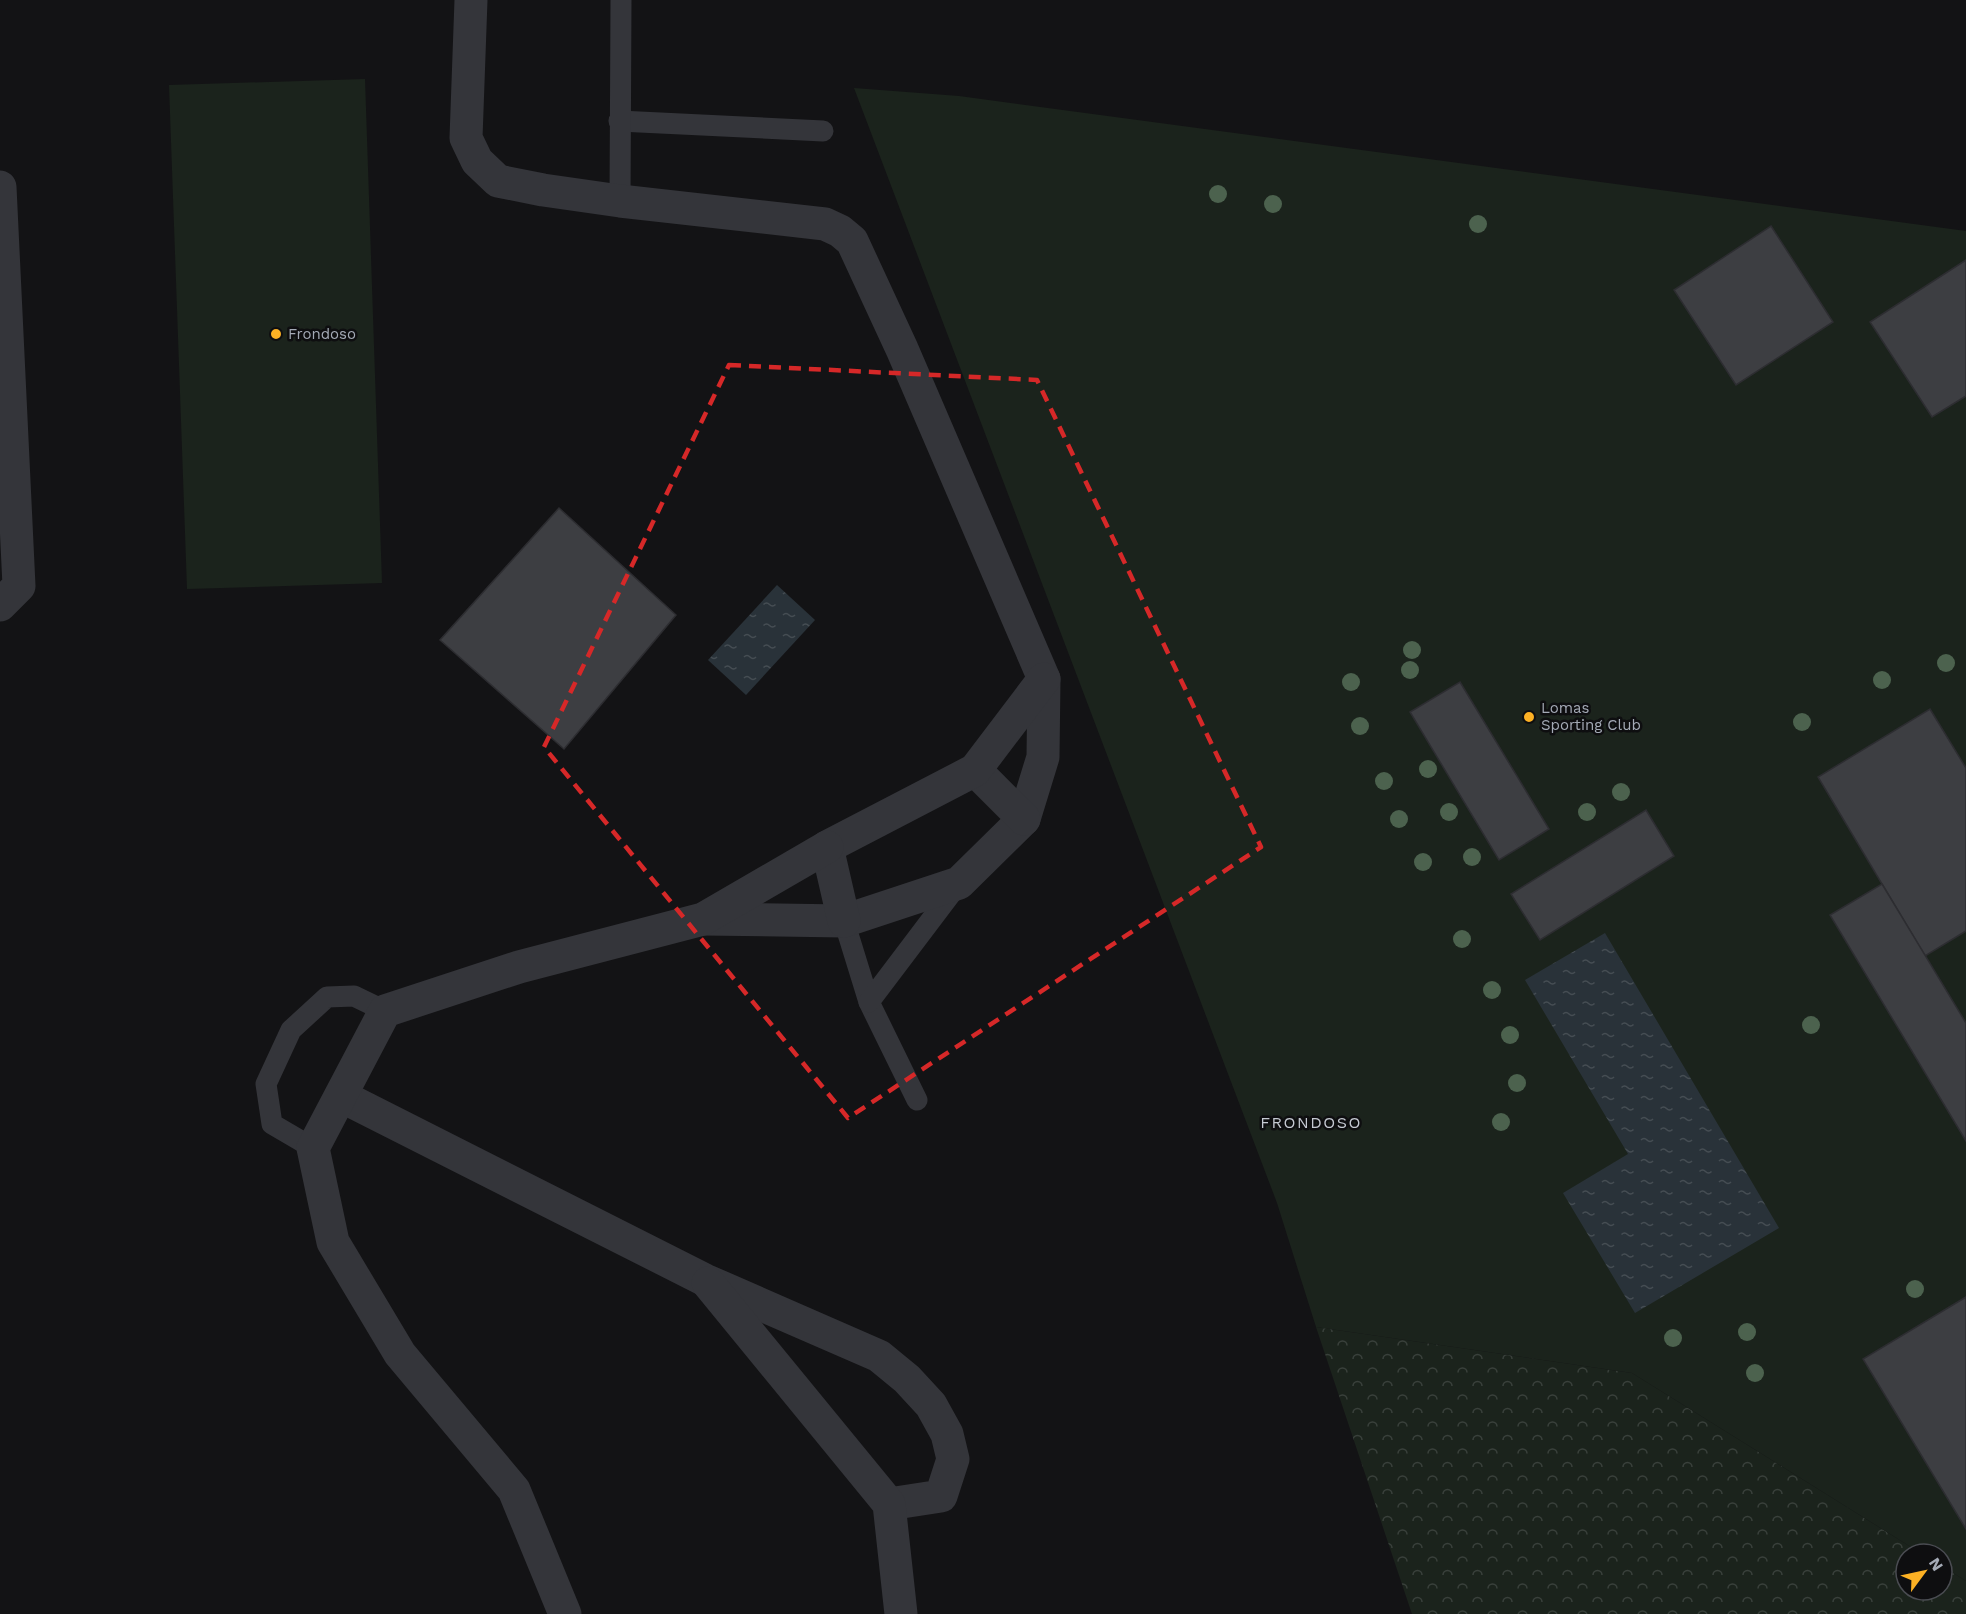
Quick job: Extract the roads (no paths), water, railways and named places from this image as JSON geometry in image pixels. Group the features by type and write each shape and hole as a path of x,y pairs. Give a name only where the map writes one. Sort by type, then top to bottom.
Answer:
{"street":[{"path":"471,0 466,138 477,161 498,181 620,201 825,224 840,231 852,241 902,349 1044,679 1043,757 1024,819 959,884 844,921 703,919 519,967 385,1011 313,1148 333,1242 400,1354 514,1490 565,1614"},
{"path":"0,187 6,588"},
{"path":"703,919 827,847 975,770 1044,679"},
{"path":"975,770 1024,819"},
{"path":"827,847 844,921"},
{"path":"341,1096 705,1280 879,1356 907,1379 931,1405 947,1434 953,1459 941,1496 889,1504"},
{"path":"705,1280 889,1504 902,1614"}],"lane":[{"path":"620,201 621,0"},
{"path":"619,121 823,131"},
{"path":"869,1002 959,884"},
{"path":"844,921 869,1002 917,1100"},
{"path":"313,1148 272,1124 266,1084 291,1030 327,997 354,996 385,1011"}],"water":[{"path":"777,585 815,620 746,695 708,660"},
{"path":"1605,933 1779,1228 1635,1313 1563,1193 1628,1154 1525,980"}],"place":[{"name":"Frondoso","path":"276,334"},
{"name":"Lomas Sporting Club","path":"1529,717"}],"district":[{"name":"FRONDOSO","path":"1311,1122"}]}
